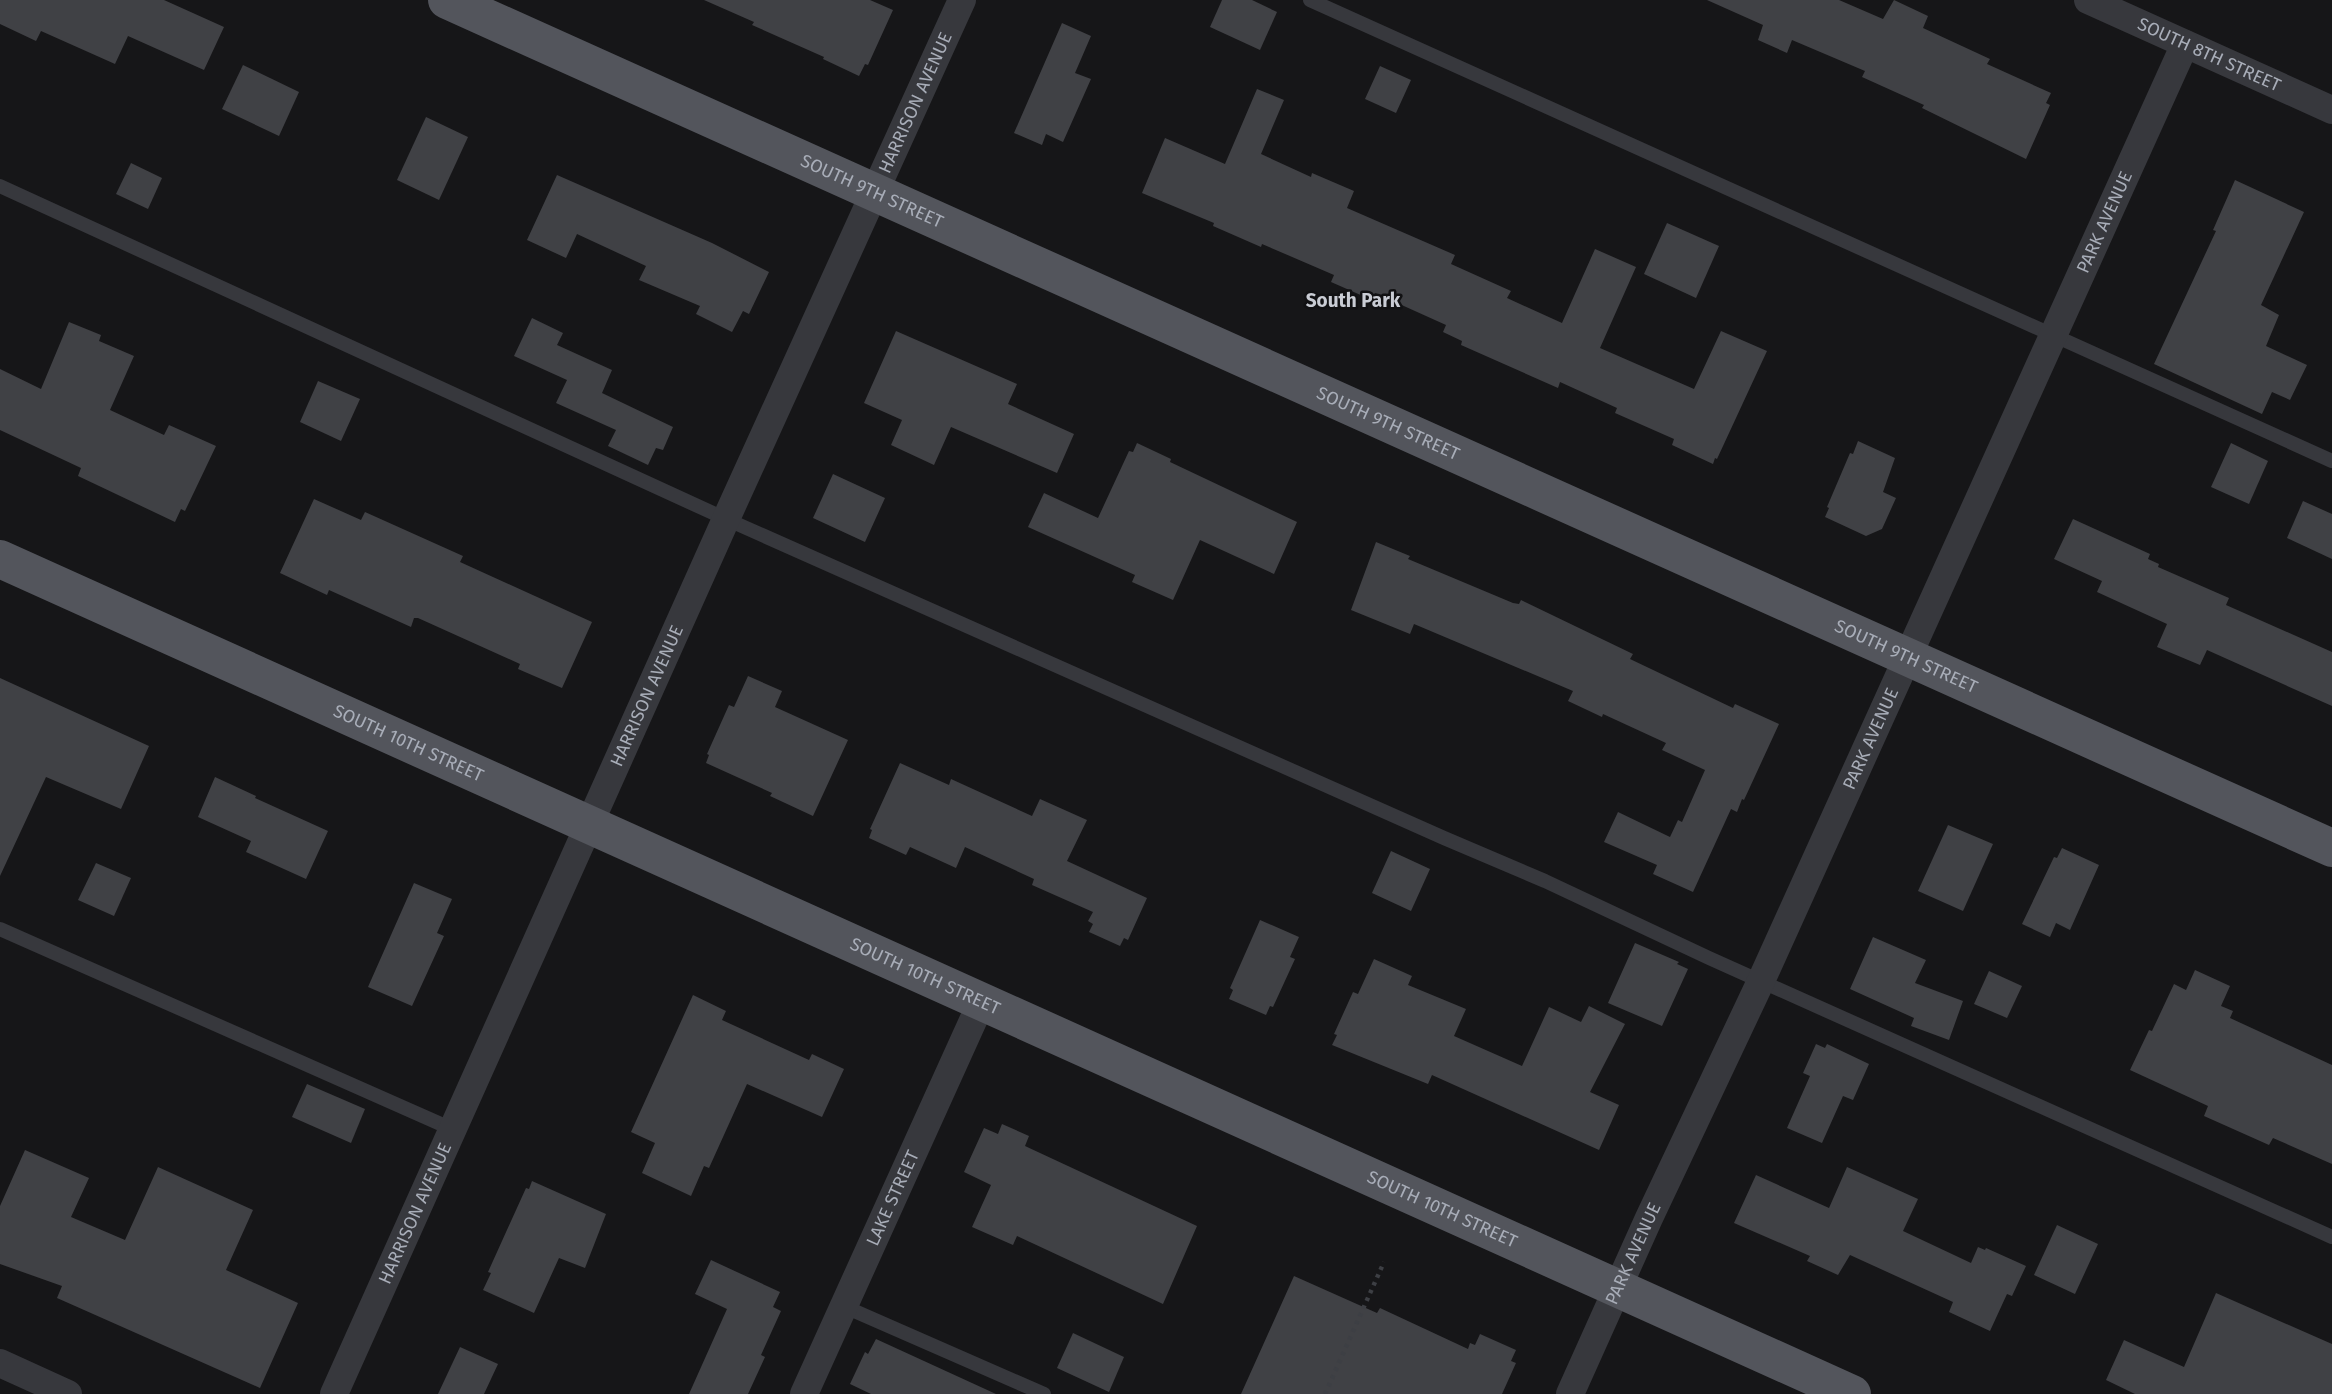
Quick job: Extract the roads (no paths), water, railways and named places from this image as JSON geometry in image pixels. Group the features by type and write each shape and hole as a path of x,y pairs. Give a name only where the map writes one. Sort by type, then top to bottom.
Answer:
{"main road":[{"name":"SOUTH 9TH STREET","path":"447,0 2332,848"},
{"name":"SOUTH 10TH STREET","path":"0,559 1852,1394"}],"street":[{"name":"HARRISON AVENUE","path":"334,1394 962,0"},
{"name":"SOUTH 8TH STREET","path":"2088,0 2332,110"},
{"name":"PARK AVENUE","path":"1570,1394 1761,981 2185,44"},
{"name":"LAKE STREET","path":"804,1394 981,1003"},
{"path":"0,1363 68,1394"}],"lane":[{"path":"1310,0 2332,461"},
{"path":"0,186 726,519 1545,881 2332,1237"},
{"path":"0,929 452,1129"},
{"path":"843,1306 1044,1394"}],"district":[{"name":"South Park","path":"1353,300"}]}
